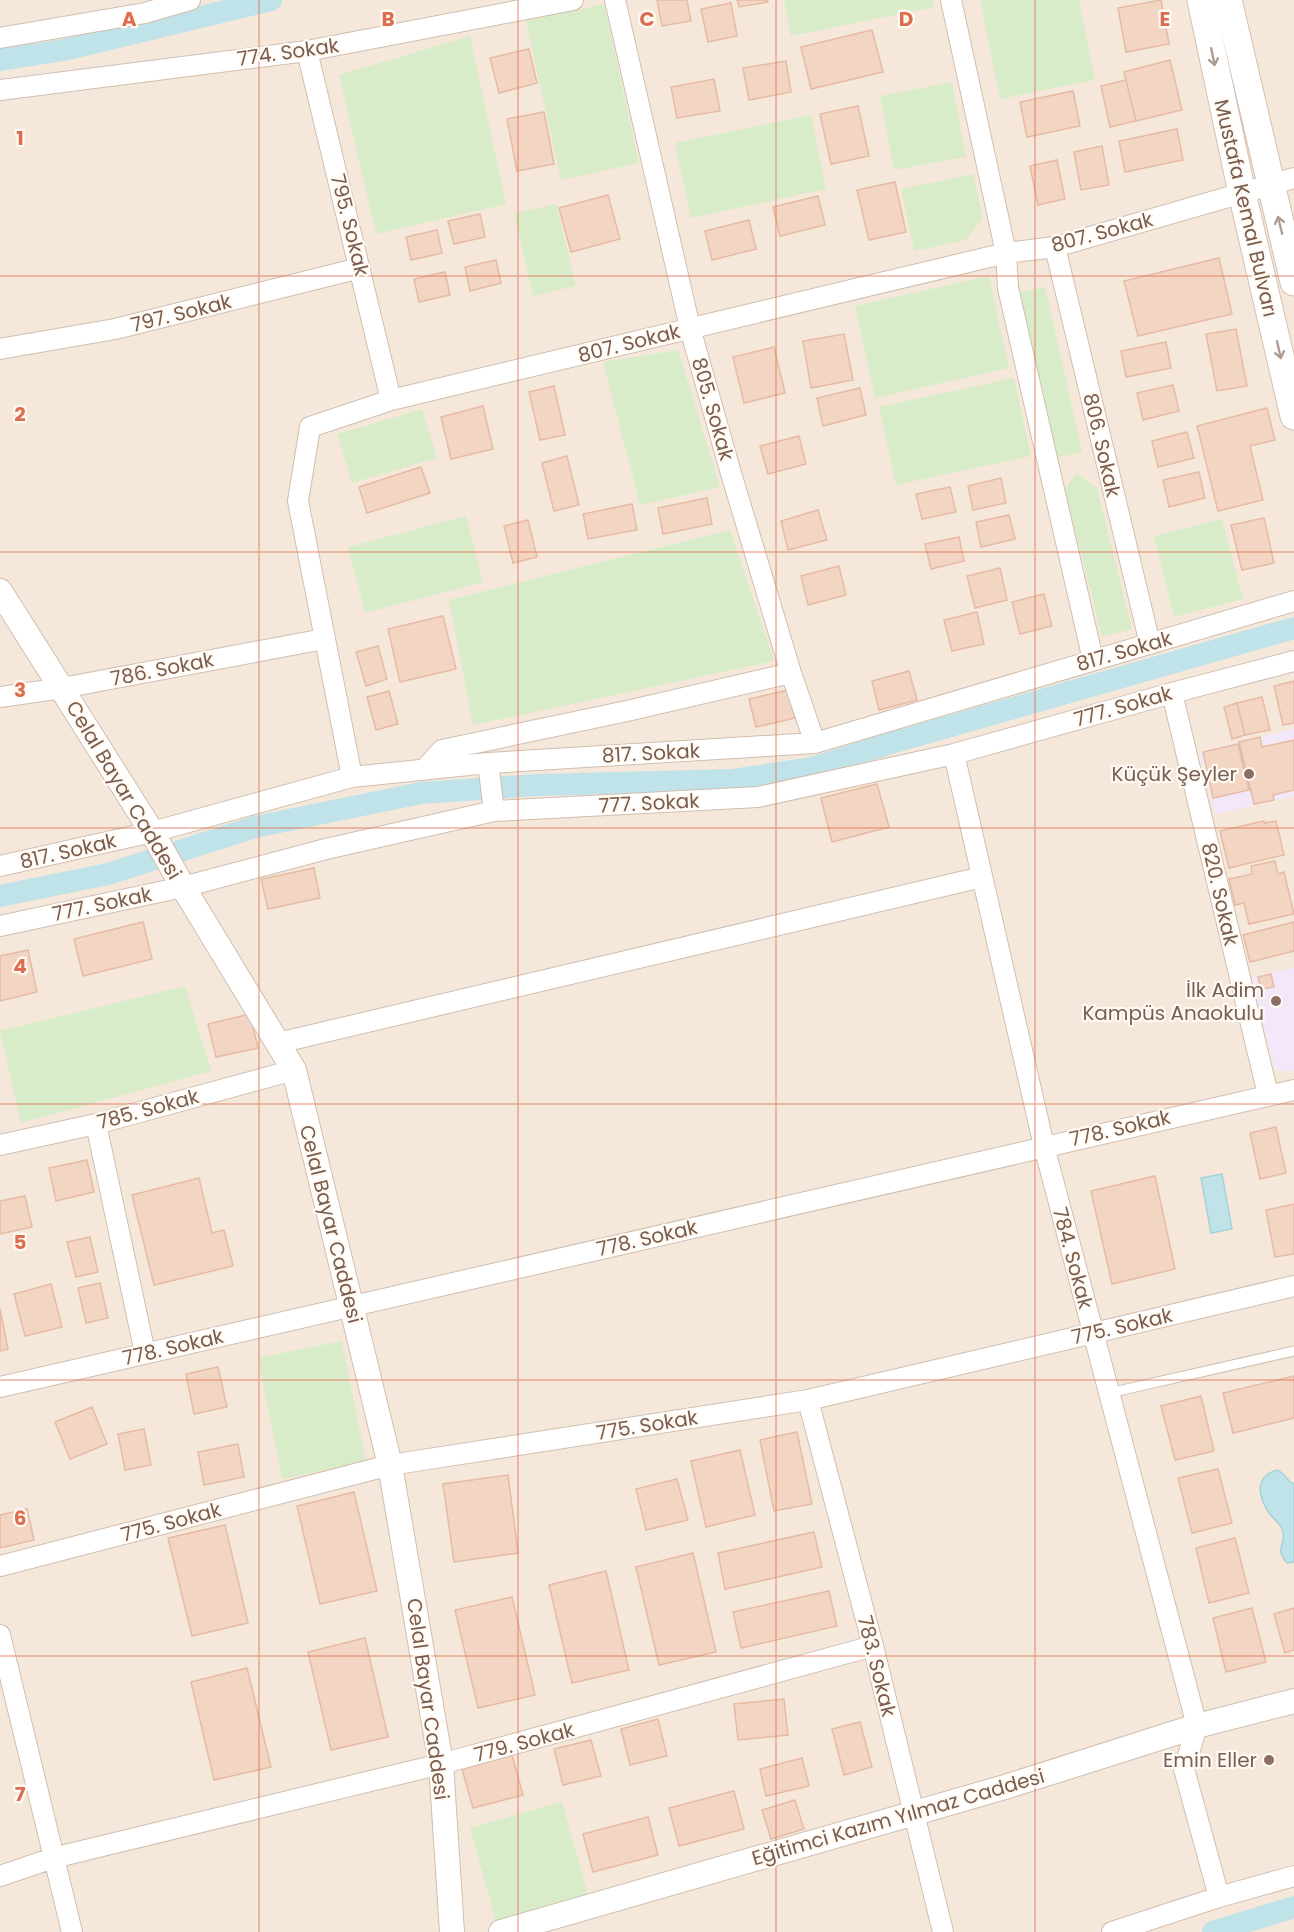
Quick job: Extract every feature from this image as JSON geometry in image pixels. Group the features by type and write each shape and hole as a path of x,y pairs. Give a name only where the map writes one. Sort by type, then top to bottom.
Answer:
{"main road":[{"name":"Mustafa Kemal Bulvarı","path":"1201,0 1242,193 1294,416"},
{"name":"Mustafa Kemal Bulvarı","path":"1228,0 1282,181 1294,282"}],"street":[{"path":"0,38 145,13 190,0"},
{"name":"774. Sokak","path":"0,90 307,51 573,0"},
{"name":"805. Sokak","path":"615,0 690,328 791,673 815,743"},
{"path":"951,0 1005,253 1008,288 1093,660"},
{"name":"795. Sokak","path":"307,51 391,400"},
{"name":"807. Sokak","path":"352,777 298,501 310,427 391,400 1005,253 1055,247 1282,181"},
{"name":"806. Sokak","path":"1055,247 1150,644"},
{"name":"797. Sokak","path":"0,349 115,329 360,268"},
{"name":"Celal Bayar Caddesi","path":"0,591 153,832 183,887 294,1070 390,1465 441,1764 452,1932"},
{"name":"817. Sokak","path":"0,866 153,832 352,777 488,763 815,743 1294,601"},
{"name":"786. Sokak","path":"0,697 62,688 324,639"},
{"name":"777. Sokak","path":"0,926 183,887 326,849 494,811 758,797 954,754 1294,661"},
{"path":"424,770 442,750 791,673"},
{"name":"820. Sokak","path":"1172,693 1268,1095"},
{"name":"784. Sokak","path":"954,754 1044,1146 1197,1726"},
{"path":"488,763 494,811"},
{"path":"278,1043 982,877"},
{"name":"785. Sokak","path":"0,1145 96,1124 294,1070"},
{"name":"778. Sokak","path":"0,1387 1294,1089"},
{"path":"96,1124 145,1353"},
{"name":"775. Sokak","path":"0,1566 390,1465 808,1400 1294,1286"},
{"name":"783. Sokak","path":"808,1400 873,1646 943,1932"},
{"path":"0,1635 72,1932"},
{"name":"779. Sokak","path":"0,1876 53,1858 441,1764 873,1646"},
{"name":"Eğitimci Kazım Yılmaz Caddesi","path":"501,1932 1005,1787 1197,1726 1294,1701"},
{"path":"1197,1726 1184,1768 1218,1897"},
{"path":"1112,1932 1218,1897 1294,1876"}],"lane":[{"path":"1109,1393 1294,1351"}],"shaded area":[{"path":"0,0 1294,0 1294,1932 0,1932"},
{"name":"Küçük Şeyler","path":"1294,729 1294,796 1215,814 1199,752"},
{"name":"İlk Adim Kampüs Anaokulu","path":"1294,968 1294,1071 1290,1072 1274,1067 1252,977"}],"green space":[{"path":"784,0 933,0 934,7 791,36"},
{"path":"980,0 1079,0 1095,80 1000,99"},
{"path":"604,4 639,163 561,180 526,21"},
{"path":"470,36 506,204 376,234 339,75"},
{"path":"952,82 966,157 894,170 880,96"},
{"path":"811,115 826,189 691,218 675,143"},
{"path":"973,174 983,218 966,240 914,251 901,189"},
{"path":"556,204 576,286 533,296 514,213"},
{"path":"989,276 1009,368 875,398 855,306"},
{"path":"1045,287 1082,452 1056,458 1019,292"},
{"path":"678,350 720,487 640,505 603,362"},
{"path":"1014,378 1031,456 896,485 879,407"},
{"path":"422,409 437,458 352,483 337,434"},
{"path":"1076,473 1097,488 1132,629 1102,637 1065,490"},
{"path":"466,516 483,582 365,613 348,547"},
{"path":"1222,519 1243,599 1174,617 1154,536"},
{"path":"730,530 774,661 473,725 449,600"},
{"path":"185,986 211,1071 21,1123 0,1031"},
{"path":"342,1341 366,1462 282,1479 258,1358"},
{"path":"562,1802 588,1895 496,1922 470,1828"}],"water":[{"path":"1222,1174 1232,1229 1211,1233 1201,1178"},
{"path":"1277,1470 1294,1484 1294,1562 1287,1563 1283,1558 1281,1554 1284,1537 1282,1529 1262,1500 1261,1482 1264,1477"}],"building":[{"path":"657,0 687,0 691,21 662,26"},
{"path":"737,0 767,0 768,2 739,7"},
{"path":"1161,0 1169,44 1126,52 1118,8"},
{"path":"731,3 737,36 708,42 701,9"},
{"path":"872,30 883,72 811,89 801,47"},
{"path":"529,49 537,83 499,93 490,58"},
{"path":"1170,60 1182,110 1136,121 1124,72"},
{"path":"786,61 791,92 749,100 743,68"},
{"path":"714,79 720,111 677,118 671,87"},
{"path":"1126,80 1136,121 1110,127 1101,86"},
{"path":"1073,91 1080,126 1027,137 1020,102"},
{"path":"858,106 869,156 831,164 820,114"},
{"path":"544,112 554,164 517,171 507,119"},
{"path":"1177,129 1183,160 1125,172 1119,141"},
{"path":"1102,146 1109,185 1081,190 1074,152"},
{"path":"1057,160 1065,199 1038,205 1030,166"},
{"path":"895,182 906,232 869,240 857,190"},
{"path":"608,195 620,239 571,252 559,208"},
{"path":"818,196 825,225 780,236 773,207"},
{"path":"480,214 485,237 454,244 448,221"},
{"path":"749,220 756,249 712,260 705,231"},
{"path":"437,230 442,253 411,260 406,237"},
{"path":"1219,258 1232,314 1138,336 1124,281"},
{"path":"496,260 501,283 470,291 465,267"},
{"path":"445,272 450,295 419,302 414,279"},
{"path":"1236,329 1247,386 1217,391 1206,334"},
{"path":"844,334 853,380 811,388 803,341"},
{"path":"1166,342 1171,368 1126,377 1121,351"},
{"path":"774,347 785,393 744,403 733,357"},
{"path":"1173,385 1179,411 1143,420 1137,393"},
{"path":"554,386 565,435 540,440 529,392"},
{"path":"860,388 866,415 823,426 817,398"},
{"path":"483,406 493,449 451,459 441,417"},
{"path":"1267,408 1275,440 1250,446 1263,500 1218,511 1197,426"},
{"path":"1187,432 1194,458 1158,467 1152,441"},
{"path":"799,436 806,464 768,474 760,446"},
{"path":"567,456 579,505 554,511 542,463"},
{"path":"421,467 430,493 367,513 359,487"},
{"path":"1199,472 1205,498 1169,507 1163,480"},
{"path":"1001,478 1006,503 973,510 968,486"},
{"path":"950,487 956,512 922,519 916,494"},
{"path":"707,498 712,524 663,534 658,508"},
{"path":"632,504 637,530 588,539 583,514"},
{"path":"818,510 827,540 788,550 781,521"},
{"path":"1009,515 1015,539 981,547 976,522"},
{"path":"1264,518 1274,563 1242,570 1231,525"},
{"path":"528,520 537,557 513,563 504,526"},
{"path":"959,537 964,561 931,569 925,544"},
{"path":"839,566 846,595 808,605 801,576"},
{"path":"1000,568 1007,600 975,608 967,576"},
{"path":"1044,594 1052,626 1020,634 1012,602"},
{"path":"977,612 984,644 952,651 944,620"},
{"path":"443,616 456,669 400,682 388,629"},
{"path":"378,646 387,679 366,686 356,652"},
{"path":"909,671 917,700 879,710 872,681"},
{"path":"1294,681 1294,723 1283,725 1274,686"},
{"path":"788,690 795,718 756,727 749,699"},
{"path":"389,691 398,724 376,730 367,697"},
{"path":"1262,697 1270,730 1245,735 1237,703"},
{"path":"1237,703 1245,735 1232,739 1224,707"},
{"path":"1260,737 1262,747 1294,740 1294,790 1273,795 1274,800 1254,804 1239,742"},
{"path":"1238,744 1249,790 1213,798 1203,752"},
{"path":"877,784 889,827 832,842 821,798"},
{"path":"1264,821 1264,823 1276,821 1284,855 1229,868 1220,831"},
{"path":"1275,861 1278,874 1284,872 1294,914 1249,924 1244,903 1235,905 1229,879 1252,874 1251,866"},
{"path":"314,868 320,898 268,909 261,879"},
{"path":"143,922 152,959 83,976 74,939"},
{"path":"1294,922 1294,951 1250,962 1243,935"},
{"path":"28,950 37,992 0,1001 0,956"},
{"path":"1271,974 1274,987 1261,989 1258,977"},
{"path":"250,1014 258,1048 216,1057 208,1024"},
{"path":"1276,1127 1286,1173 1260,1179 1250,1133"},
{"path":"87,1160 94,1192 56,1201 49,1168"},
{"path":"1155,1176 1175,1269 1112,1284 1091,1191"},
{"path":"199,1178 212,1233 224,1230 233,1266 154,1285 132,1195"},
{"path":"25,1196 32,1227 0,1234 0,1201"},
{"path":"1294,1204 1294,1254 1275,1257 1266,1210"},
{"path":"90,1237 98,1272 76,1277 67,1242"},
{"path":"100,1283 108,1318 86,1323 78,1288"},
{"path":"51,1284 62,1327 25,1336 14,1294"},
{"path":"0,1309 8,1349 0,1351"},
{"path":"218,1367 227,1407 194,1414 186,1374"},
{"path":"1294,1376 1294,1418 1233,1433 1223,1393"},
{"path":"1201,1396 1214,1451 1175,1460 1161,1406"},
{"path":"92,1407 107,1444 70,1459 55,1422"},
{"path":"144,1429 151,1465 125,1470 118,1434"},
{"path":"797,1432 812,1504 774,1511 760,1440"},
{"path":"238,1444 244,1477 204,1485 198,1452"},
{"path":"740,1450 755,1515 706,1527 691,1461"},
{"path":"1218,1469 1232,1523 1192,1533 1178,1478"},
{"path":"508,1475 518,1553 454,1562 443,1484"},
{"path":"677,1479 688,1520 646,1530 636,1489"},
{"path":"354,1492 377,1591 320,1604 297,1506"},
{"path":"27,1509 34,1540 0,1548 0,1515"},
{"path":"225,1525 248,1623 192,1636 168,1538"},
{"path":"814,1532 822,1567 725,1589 718,1553"},
{"path":"1235,1538 1249,1593 1209,1603 1196,1548"},
{"path":"693,1553 716,1652 659,1665 636,1567"},
{"path":"606,1571 629,1670 572,1683 549,1585"},
{"path":"829,1591 837,1626 741,1648 733,1612"},
{"path":"512,1597 535,1695 478,1708 455,1610"},
{"path":"1252,1608 1266,1662 1226,1672 1213,1618"},
{"path":"1294,1608 1294,1650 1285,1653 1274,1614"},
{"path":"365,1638 388,1737 331,1750 308,1652"},
{"path":"247,1668 271,1767 214,1780 191,1682"},
{"path":"784,1699 788,1735 738,1740 734,1704"},
{"path":"658,1719 667,1756 630,1765 621,1729"},
{"path":"860,1722 872,1767 844,1775 832,1729"},
{"path":"591,1740 601,1776 563,1785 554,1749"},
{"path":"512,1755 523,1795 473,1808 462,1769"},
{"path":"802,1758 809,1786 766,1796 760,1769"},
{"path":"734,1791 744,1829 679,1846 669,1808"},
{"path":"795,1800 804,1829 771,1839 762,1810"},
{"path":"648,1817 658,1855 593,1872 583,1834"}],"waterway":[{"path":"0,60 64,50 271,0"},
{"path":"0,896 108,874 255,827 421,793 537,785 733,780 812,768 891,743 1294,628"},
{"path":"1213,1932 1294,1907"}],"place":[{"name":"Küçük Şeyler","path":"1249,774"},
{"name":"İlk Adim Kampüs Anaokulu","path":"1276,1001"},
{"name":"Emin Eller","path":"1269,1760"}]}
